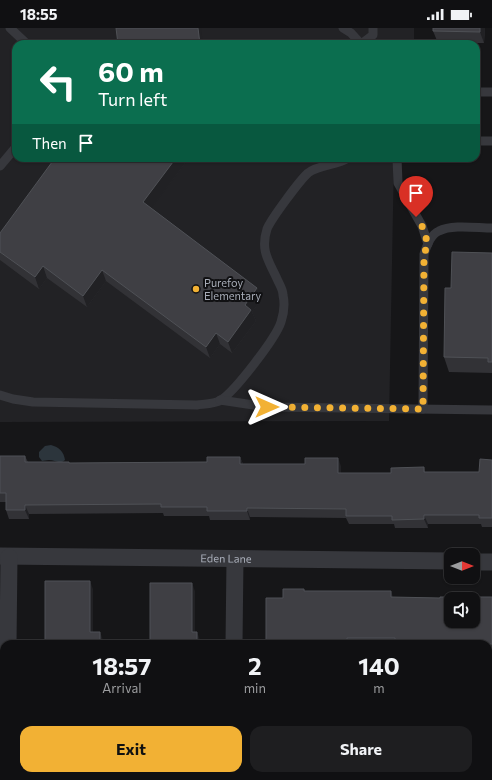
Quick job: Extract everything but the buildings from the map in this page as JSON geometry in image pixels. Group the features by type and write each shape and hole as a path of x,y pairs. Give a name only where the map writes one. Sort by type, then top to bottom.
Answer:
{"street":[{"name":"Eden Lane","path":"4,557 444,561"},
{"path":"4,557 8,640"},
{"path":"234,559 234,640"},
{"path":"480,562 492,562"}],"lane":[{"path":"10,28 23,40"},
{"path":"343,28 351,33 357,40"},
{"path":"366,40 373,35 373,28"},
{"path":"480,92 492,92"},
{"path":"480,141 492,141"},
{"path":"0,166 12,152"},
{"path":"220,400 235,388 274,337 281,322 284,308 283,293 264,250 264,241 268,228 286,199 308,173 323,166 340,162"},
{"path":"397,162 398,183 422,226 428,244"},
{"path":"423,409 424,254 428,244 438,231 448,228 492,228"},
{"path":"0,395 13,399 33,402 197,405 220,400 267,407 492,410"}],"shaded area":[{"name":"Purefoy Elementary","path":"0,28 414,28 414,40 12,40 12,162 394,162 389,421 0,422"},
{"path":"51,445 61,450 65,460 59,462 49,460 42,461 39,457 39,452 45,446"}],"place":[{"name":"Purefoy Elementary","path":"196,289"}],"route":[{"path":"267,407 423,409 424,254 428,244 422,226 416,217"}]}
